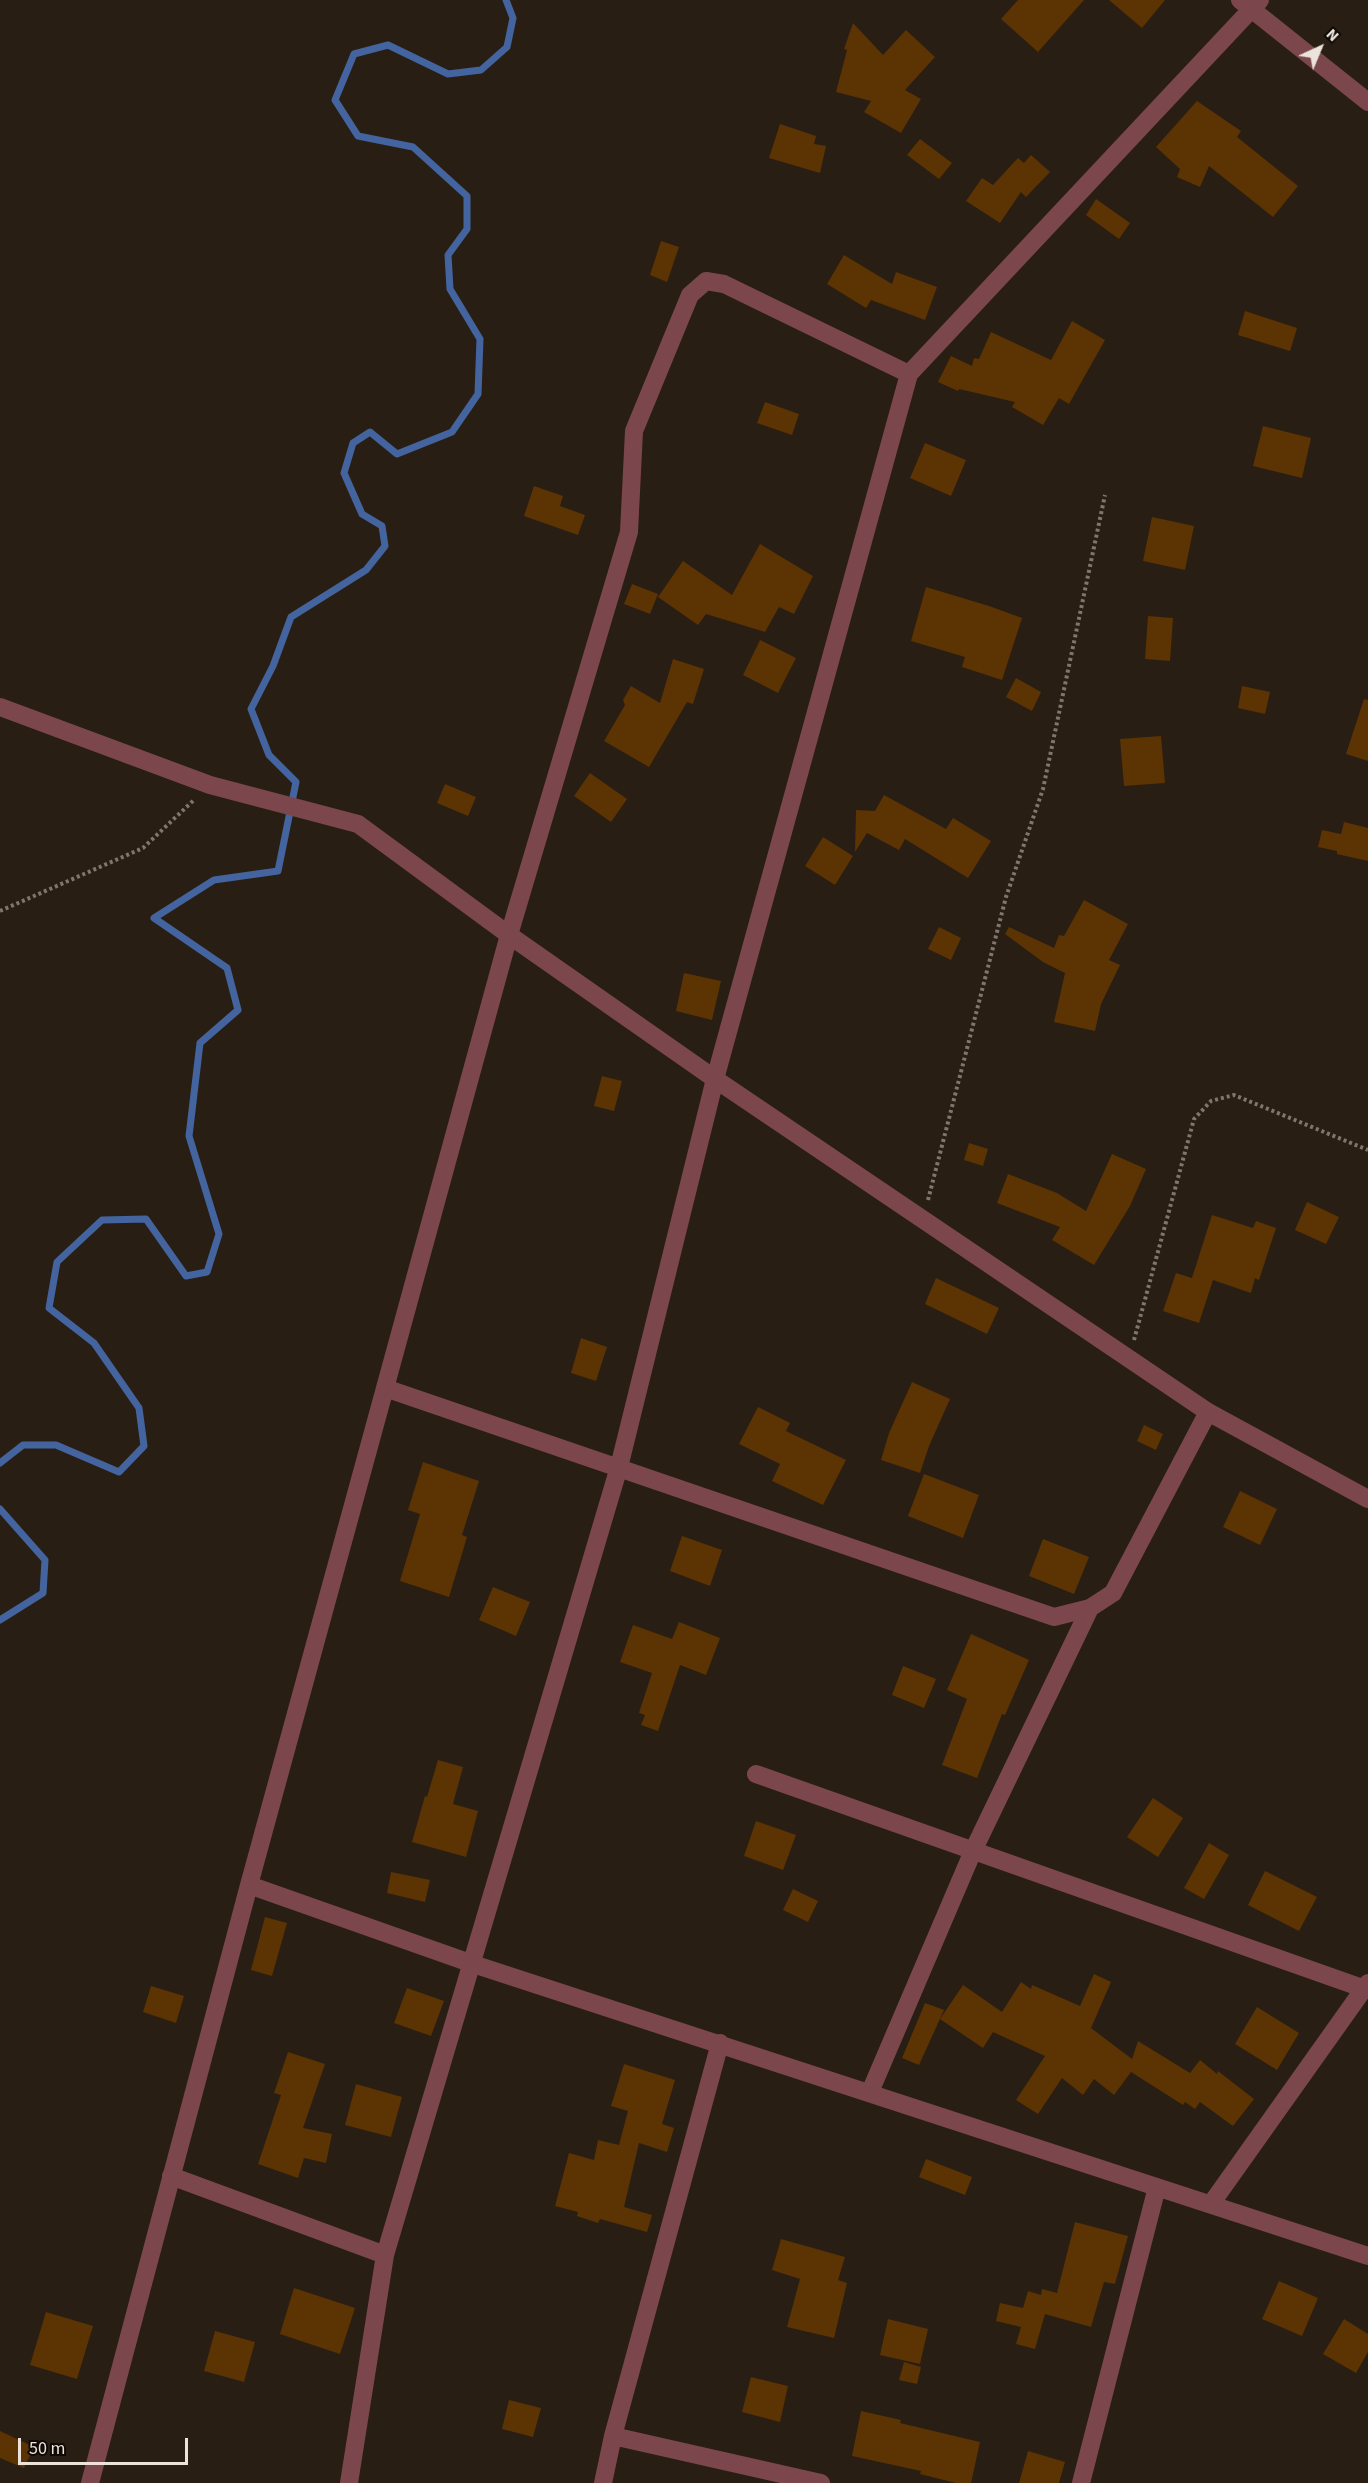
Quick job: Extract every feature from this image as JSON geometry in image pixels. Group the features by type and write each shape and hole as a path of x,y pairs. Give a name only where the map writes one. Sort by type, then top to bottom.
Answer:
{"street":[{"path":"349,2483 385,2255 620,1467 715,1079 909,374 1250,3 1368,102"},
{"path":"90,2483 249,1885 509,935 629,532 634,432 690,295 706,281 724,284 909,374"},
{"path":"0,707 210,785 358,824 509,935 715,1079 1208,1412 1368,1498"},
{"path":"385,1388 1054,1617 1090,1608 1113,1593 1208,1412"},
{"path":"870,2092 973,1851 1090,1608"},
{"path":"756,1774 1367,1988 1210,2204"},
{"path":"249,1885 473,1964 1368,2256"},
{"path":"603,2483 613,2436 720,2043"},
{"path":"171,2176 385,2255"},
{"path":"1081,2483 1157,2187"},
{"path":"613,2436 821,2483"}],"path":[{"path":"923,1220 1006,897 1043,789 1105,495"},
{"path":"0,911 143,848 210,785"},
{"path":"1129,1359 1194,1119 1211,1101 1234,1095 1368,1150"}],"building":[{"path":"1018,0 1084,0 1038,52 1001,19"},
{"path":"1109,0 1165,0 1142,28"},
{"path":"853,23 883,55 906,30 935,57 905,90 921,99 901,133 864,112 871,101 836,92 847,50 844,49"},
{"path":"1197,101 1241,131 1237,137 1298,186 1273,217 1209,166 1200,187 1177,177 1180,169 1156,147"},
{"path":"780,124 816,136 814,144 826,146 820,173 769,158"},
{"path":"920,139 952,163 939,179 907,155"},
{"path":"1031,155 1050,172 1026,197 1021,192 1000,223 966,201 982,178 993,185 1018,158 1024,163"},
{"path":"1096,199 1130,223 1119,239 1086,215"},
{"path":"661,241 679,247 667,282 650,275"},
{"path":"844,255 892,284 896,272 937,287 925,320 871,300 866,308 827,284"},
{"path":"1245,311 1297,328 1290,351 1238,335"},
{"path":"1072,321 1105,340 1069,404 1059,398 1043,425 1012,407 1015,402 959,389 958,391 938,382 951,356 972,366 974,358 979,359 991,332 1051,360"},
{"path":"765,402 799,414 792,435 757,423"},
{"path":"1263,426 1311,438 1302,478 1253,466"},
{"path":"925,443 966,460 951,496 910,478"},
{"path":"534,486 563,496 560,506 585,515 578,535 524,516"},
{"path":"1152,517 1194,526 1185,570 1143,561"},
{"path":"760,544 813,576 794,614 779,607 765,632 706,614 698,625 658,597 683,561 732,595"},
{"path":"632,584 658,594 650,614 624,604"},
{"path":"926,587 1022,618 1002,680 962,667 965,657 911,641"},
{"path":"1148,616 1173,618 1170,661 1145,659"},
{"path":"760,640 796,658 778,693 743,675"},
{"path":"673,659 704,669 693,704 687,702 649,767 604,741 625,705 623,700 631,686 660,703"},
{"path":"1016,678 1041,692 1032,711 1006,697"},
{"path":"1242,686 1270,692 1265,714 1238,708"},
{"path":"1364,699 1368,700 1368,761 1346,754"},
{"path":"1161,736 1165,783 1124,786 1120,739"},
{"path":"590,773 627,799 611,822 574,796"},
{"path":"445,784 476,797 468,816 437,803"},
{"path":"884,795 946,829 953,818 991,841 968,878 905,839 899,850 867,833 855,852 856,810 875,811"},
{"path":"1344,822 1368,828 1368,861 1318,847 1322,830 1341,834"},
{"path":"823,837 853,856 835,885 805,866"},
{"path":"1084,900 1128,924 1109,960 1120,965 1101,1004 1095,1031 1054,1022 1065,973 1043,962 1005,934 1009,927 1054,948 1059,935 1064,936"},
{"path":"939,927 961,938 951,960 928,949"},
{"path":"684,973 721,981 712,1020 676,1011"},
{"path":"602,1076 622,1081 614,1111 594,1106"},
{"path":"969,1143 988,1149 983,1166 964,1160"},
{"path":"1112,1154 1146,1169 1130,1206 1094,1265 1052,1240 1060,1227 997,1203 1008,1174 1057,1193 1086,1211"},
{"path":"1307,1202 1339,1217 1326,1244 1295,1230"},
{"path":"1212,1215 1253,1228 1256,1221 1276,1228 1259,1280 1255,1278 1251,1293 1213,1280 1199,1323 1163,1311 1176,1273 1192,1278"},
{"path":"936,1278 999,1308 987,1334 925,1304"},
{"path":"581,1338 607,1347 596,1381 571,1373"},
{"path":"912,1382 950,1399 929,1446 920,1473 881,1460 889,1433"},
{"path":"758,1407 790,1423 786,1431 846,1460 823,1505 772,1481 780,1464 739,1444"},
{"path":"1144,1425 1163,1434 1156,1450 1137,1441"},
{"path":"423,1462 479,1481 462,1535 467,1537 449,1597 400,1581 420,1514 408,1510"},
{"path":"924,1474 979,1495 963,1538 908,1516"},
{"path":"1240,1491 1277,1509 1260,1545 1223,1527"},
{"path":"682,1536 722,1550 710,1586 670,1571"},
{"path":"1043,1539 1089,1557 1074,1594 1029,1576"},
{"path":"493,1587 530,1602 516,1636 479,1620"},
{"path":"679,1622 720,1638 706,1675 680,1665 658,1731 641,1725 645,1715 639,1713 652,1673 620,1662 633,1625 672,1639"},
{"path":"971,1634 1029,1660 1005,1715 1002,1714 977,1778 942,1765 967,1699 947,1690"},
{"path":"903,1666 936,1679 924,1708 892,1695"},
{"path":"438,1760 463,1767 453,1804 478,1811 466,1857 412,1842"},
{"path":"1153,1798 1183,1818 1158,1857 1127,1837"},
{"path":"756,1821 796,1835 783,1870 744,1856"},
{"path":"1209,1843 1229,1855 1204,1899 1184,1888"},
{"path":"1265,1871 1317,1897 1299,1931 1248,1905"},
{"path":"391,1872 430,1880 425,1902 387,1893"},
{"path":"793,1889 818,1901 808,1922 783,1910"},
{"path":"265,1917 287,1923 272,1976 251,1970"},
{"path":"1094,1974 1111,1982 1091,2028 1132,2059 1138,2041 1190,2073 1200,2060 1217,2074 1218,2071 1254,2099 1233,2126 1200,2102 1195,2109 1185,2102 1183,2105 1131,2072 1114,2095 1094,2079 1083,2095 1062,2078 1038,2114 1016,2100 1045,2056 993,2032 983,2048 940,2019 963,1985 1002,2012 1021,1982 1031,1989 1032,1985 1080,2006"},
{"path":"151,1986 184,1996 176,2023 143,2012"},
{"path":"407,1988 444,2001 431,2036 394,2023"},
{"path":"925,2003 944,2010 919,2065 902,2058"},
{"path":"1257,2007 1299,2033 1277,2070 1235,2044"},
{"path":"288,2052 325,2064 303,2128 332,2134 326,2163 304,2158 298,2178 258,2164 281,2095 274,2093"},
{"path":"624,2064 675,2080 662,2124 674,2128 667,2152 639,2143 624,2207 652,2215 647,2232 600,2219 598,2223 577,2216 578,2212 555,2206 569,2153 594,2160 598,2140 619,2145 628,2111 611,2106"},
{"path":"356,2084 402,2097 391,2137 345,2125"},
{"path":"926,2159 972,2177 965,2195 919,2177"},
{"path":"1075,2222 1128,2236 1115,2284 1104,2282 1091,2327 1045,2314 1035,2349 1016,2344 1021,2327 996,2321 1000,2303 1023,2308 1028,2291 1041,2295 1042,2289 1057,2293"},
{"path":"781,2239 845,2257 838,2280 847,2283 834,2338 787,2327 800,2279 772,2270"},
{"path":"1279,2281 1318,2298 1302,2336 1262,2319"},
{"path":"294,2288 355,2308 340,2354 280,2334"},
{"path":"46,2312 93,2326 77,2379 30,2365"},
{"path":"888,2319 928,2329 920,2364 880,2355"},
{"path":"1344,2319 1368,2334 1368,2352 1356,2373 1323,2354"},
{"path":"215,2331 255,2342 244,2382 204,2371"},
{"path":"904,2362 921,2367 917,2384 899,2380"},
{"path":"751,2377 788,2386 780,2422 742,2412"},
{"path":"509,2400 541,2408 533,2437 502,2429"},
{"path":"861,2411 980,2442 971,2483 956,2483 920,2474 921,2471 852,2456"},
{"path":"0,2431 34,2447 24,2468 0,2458"},
{"path":"1028,2451 1065,2462 1059,2483 1019,2483"}],"waterway":[{"path":"0,1463 23,1445 56,1445 119,1472 144,1446 139,1408 94,1343 49,1308 57,1262 102,1220 146,1219 186,1276 207,1272 219,1234 189,1136 200,1043 238,1010 227,968 154,918 214,880 278,871 296,782 269,755 251,709 273,666 291,617 366,570 385,546 382,526 362,514 344,473 353,443 370,432 397,454 452,432 478,394 480,339 450,289 448,255 467,229 467,196 413,147 358,136 335,100 354,54 388,45 448,74 481,70 507,47 513,18 506,0"},
{"path":"0,1509 45,1560 43,1593 0,1620"}]}
